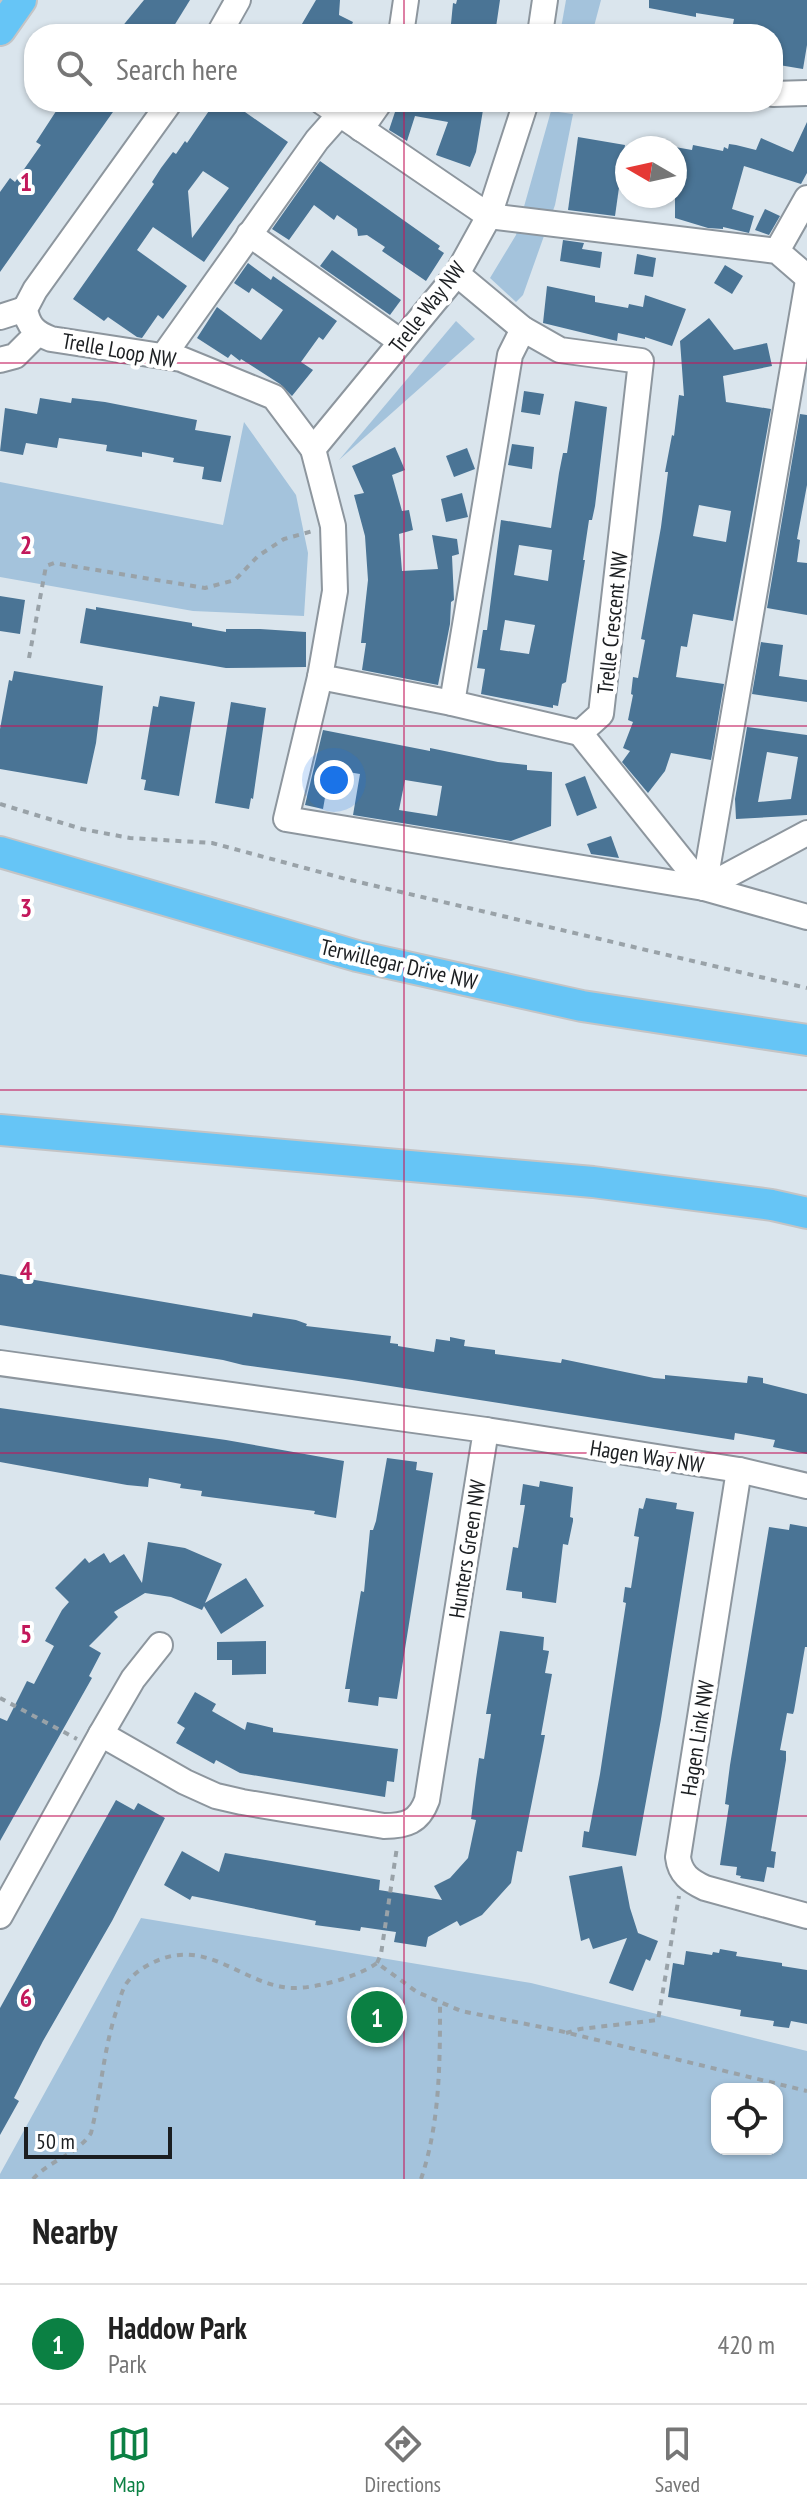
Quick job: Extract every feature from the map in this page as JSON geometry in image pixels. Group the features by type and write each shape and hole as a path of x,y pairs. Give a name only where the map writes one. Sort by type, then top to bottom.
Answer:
{"main road":[{"path":"0,30 21,0"},
{"name":"Terwillegar Drive NW","path":"0,852 357,956 582,1006 807,1040"},
{"path":"0,1130 593,1182 772,1205 807,1213"}],"street":[{"path":"226,24 238,0"},
{"path":"402,24 406,0"},
{"path":"541,24 545,0"},
{"path":"783,94 807,93"},
{"path":"0,317 25,309 35,290 163,112"},
{"path":"164,355 317,140 329,112"},
{"path":"337,112 489,216 777,251 807,277"},
{"path":"361,129 373,112"},
{"name":"Trelle Way NW","path":"313,449 457,274 489,216 523,112"},
{"path":"777,251 807,198"},
{"path":"249,234 401,342"},
{"name":"Trelle Crescent NW","path":"457,274 523,329 560,350 641,361 601,714 580,733"},
{"path":"704,888 807,286"},
{"name":"Trelle Loop NW","path":"25,309 30,326 37,334 51,339 164,355 274,397 313,449"},
{"path":"452,703 510,355 523,329"},
{"name":"Trelle Loop NW","path":"0,360 15,356 37,334"},
{"path":"313,449 333,526 335,591 320,677 286,819 704,888 807,917"},
{"path":"320,677 580,733 704,888"},
{"path":"704,888 807,833"},
{"path":"0,1363 486,1430"},
{"name":"Hagen Way NW","path":"486,1430 739,1470 807,1486"},
{"name":"Hunters Green NW","path":"400,1826 417,1819 427,1800 486,1430"},
{"name":"Hagen Link NW","path":"683,1874 678,1857 739,1470"},
{"path":"0,1916 133,1679 160,1645"},
{"path":"97,1741 216,1796 384,1826 400,1826"},
{"path":"683,1874 705,1888 807,1916"}],"path":[{"path":"29,658 46,566 54,563 205,588 235,580 258,556 284,539 333,526"},
{"path":"0,804 82,829 130,838 212,843 346,879 807,988"},
{"path":"0,1698 97,1741"},
{"path":"33,2179 60,2157 82,2145 91,2133 108,2036 125,1985 142,1969 167,1957 199,1955 286,1988 299,1988 359,1974 377,1963 381,1954 400,1826"},
{"path":"565,2033 658,2020 683,1874"},
{"path":"377,1963 417,1992 440,2004 807,2091"},
{"path":"421,2179 430,2154 438,2087 440,2004"}],"shaded area":[{"path":"566,0 601,0 595,24 562,24"},
{"path":"551,112 573,114 555,205 523,295 516,302 490,278 516,235"},
{"path":"456,321 475,339 339,460"},
{"path":"244,422 296,495 308,553 304,616 193,611 0,577 0,482 223,525"},
{"path":"141,1918 531,1983 807,2051 807,2179 0,2179"}],"building":[{"path":"144,0 190,0 175,24 124,24"},
{"path":"316,0 340,0 339,15 353,22 352,24 302,24"},
{"path":"457,0 500,0 496,24 451,24 453,3 456,4"},
{"path":"649,0 807,0 807,45 803,69 783,66 783,24 733,24 734,19 696,13 696,17 649,8"},
{"path":"56,112 113,112 0,272 0,192 10,178 15,182 41,145 36,142"},
{"path":"208,112 245,112 288,142 204,262 153,227 137,250 187,286 163,319 158,315 142,338 137,337 108,317 104,321 73,299 154,184 152,182 161,168 185,141 187,143","holes":["203,171 229,188 192,238 188,191"]},
{"path":"395,112 483,112 476,152 470,167 436,155 448,122 415,116 407,141 389,130"},
{"path":"807,122 807,173 801,184 744,166 732,209 754,216 749,233 723,227 708,228 675,218 675,208 687,208 687,149 692,150 693,145 723,151 724,147 728,149 729,144 756,150 761,138 793,152"},
{"path":"578,137 615,143 615,216 568,210"},
{"path":"320,161 440,246 438,249 444,253 426,281 382,251 385,247 367,235 358,236 357,229 337,215 334,220 314,205 289,240 272,229"},
{"path":"765,209 780,216 769,235 755,230"},
{"path":"563,240 584,243 582,249 602,252 600,268 560,261"},
{"path":"332,250 401,300 390,315 320,266"},
{"path":"637,254 656,258 653,277 634,274"},
{"path":"248,263 271,280 273,276 337,321 323,340 319,337 301,362 313,370 292,396 280,384 241,359 231,354 228,358 197,338 217,307 261,340 283,310 252,288 249,293 234,283"},
{"path":"725,265 743,276 732,294 714,283"},
{"path":"547,286 595,296 595,302 628,308 629,304 643,307 645,295 686,309 672,346 645,337 618,333 617,341 543,323"},
{"path":"709,318 734,350 767,343 772,366 723,376 726,402 771,409 733,621 693,614 687,647 681,646 676,677 724,684 711,760 671,753 665,771 648,793 622,762 630,751 623,748 633,722 628,720 633,677 638,678 645,640 641,639 661,527 668,472 665,472 674,436 679,395 684,396 680,341","holes":["699,505 731,511 726,542 693,536"]},
{"path":"524,391 544,394 540,415 521,412"},
{"path":"40,398 71,403 72,398 105,402 197,420 195,430 231,436 221,482 202,479 204,467 173,462 174,458 142,452 142,457 106,451 107,445 59,438 57,448 26,443 23,455 0,451 5,408 37,414"},
{"path":"575,401 607,407 595,506 592,520 589,520 566,682 562,684 558,706 553,705 553,708 481,694 485,669 477,668 483,630 487,630 501,520 551,528 563,453 567,453","holes":["519,545 552,550 548,581 514,575","505,620 535,625 529,654 500,650"]},
{"path":"800,414 807,415 807,485 797,539 800,540 797,562 807,563 807,615 767,608"},
{"path":"512,444 534,447 532,469 508,465"},
{"path":"395,447 405,470 392,475 402,511 409,510 413,530 399,534 402,571 438,569 432,535 457,539 459,554 452,556 454,600 451,602 450,624 438,685 362,670 366,643 361,643 368,580 365,536 354,495 364,493 352,466"},
{"path":"467,448 475,469 454,477 446,456"},
{"path":"462,493 468,517 446,522 441,499"},
{"path":"0,596 25,600 20,634 0,631"},
{"path":"96,607 192,623 192,626 226,632 226,629 260,629 306,632 306,667 226,668 80,643 86,608 96,610"},
{"path":"761,642 783,645 779,676 807,680 807,702 752,694"},
{"path":"14,671 103,686 87,784 0,769 0,729 9,680 12,681"},
{"path":"160,696 195,702 179,796 144,790 146,780 141,779 153,706 158,707"},
{"path":"231,702 266,708 249,809 215,803"},
{"path":"747,727 807,735 807,815 736,819 735,799","holes":["767,752 798,757 791,799 758,802"]},
{"path":"323,730 430,751 430,748 527,765 527,770 552,772 551,826 511,841 353,815 360,774 330,769 323,809 305,805","holes":["405,780 442,786 437,816 399,810"]},
{"path":"585,776 597,808 577,816 565,784"},
{"path":"611,836 619,858 591,854 587,844"},
{"path":"0,1274 252,1317 253,1313 296,1320 306,1326 391,1336 390,1343 398,1346 434,1352 436,1339 450,1341 450,1337 465,1340 464,1346 495,1350 495,1354 561,1363 562,1359 654,1378 665,1379 665,1375 747,1383 748,1376 763,1378 763,1383 807,1394 807,1454 773,1447 775,1440 735,1433 734,1440 0,1325"},
{"path":"0,1408 226,1440 344,1461 336,1518 314,1514 315,1511 201,1496 202,1491 149,1478 148,1487 127,1485 0,1462"},
{"path":"387,1458 417,1462 416,1470 433,1473 397,1699 379,1697 378,1706 348,1702 350,1689 345,1689 361,1591 364,1592 370,1530 373,1530 376,1521"},
{"path":"540,1481 573,1487 570,1517 573,1521 568,1545 563,1544 556,1603 522,1598 522,1592 506,1590 513,1547 518,1548 525,1505 520,1505 523,1484 539,1487"},
{"path":"646,1498 677,1503 676,1509 694,1512 636,1856 582,1847 584,1831 589,1832 600,1774 626,1603 623,1602 625,1587 631,1588 639,1537 634,1536 639,1508 643,1509"},
{"path":"790,1524 807,1527 807,1647 794,1711 793,1714 787,1713 780,1750 786,1751 786,1760 771,1851 776,1852 774,1868 767,1867 764,1882 740,1878 736,1875 737,1867 720,1865 729,1805 725,1804 730,1765 769,1527 789,1530"},
{"path":"148,1542 185,1548 222,1564 205,1603 246,1578 264,1606 221,1634 204,1606 202,1610 171,1597 145,1593 114,1612 118,1617 89,1646 101,1653 89,1676 92,1678 0,1841 0,1718 7,1721 27,1681 34,1684 54,1646 45,1641 69,1602 55,1588 85,1558 89,1563 104,1553 110,1563 124,1554 142,1583"},
{"path":"500,1631 544,1637 543,1650 549,1651 545,1673 552,1674 541,1735 545,1735 522,1852 517,1851 511,1883 482,1915 460,1926 457,1921 428,1937 426,1947 394,1942 396,1932 315,1925 316,1921 192,1896 190,1900 164,1885 182,1851 219,1872 225,1853 380,1880 379,1890 442,1900 434,1886 450,1878 468,1858 476,1820 471,1819 476,1779 479,1758 484,1759 491,1714 486,1714"},
{"path":"266,1641 266,1674 232,1675 232,1660 217,1660 217,1642"},
{"path":"195,1692 216,1704 212,1711 245,1730 247,1722 273,1728 273,1732 398,1749 394,1782 387,1781 385,1797 240,1773 216,1760 214,1764 176,1743 185,1728 177,1723"},
{"path":"116,1800 134,1810 138,1803 165,1818 112,1921 43,2041 14,2098 19,2101 0,2135 0,2008"},
{"path":"622,1866 638,1933 658,1941 650,1961 646,1959 633,1991 609,1983 627,1938 593,1949 589,1938 581,1941 569,1876"},
{"path":"720,1949 737,1952 736,1956 807,1970 807,2024 791,2021 789,2028 773,2026 774,2021 740,2016 741,2010 668,1997 673,1963 684,1965 686,1951 712,1955 713,1952 719,1953"}],"place":[{"name":"Haddow Park","path":"377,2017"}]}
